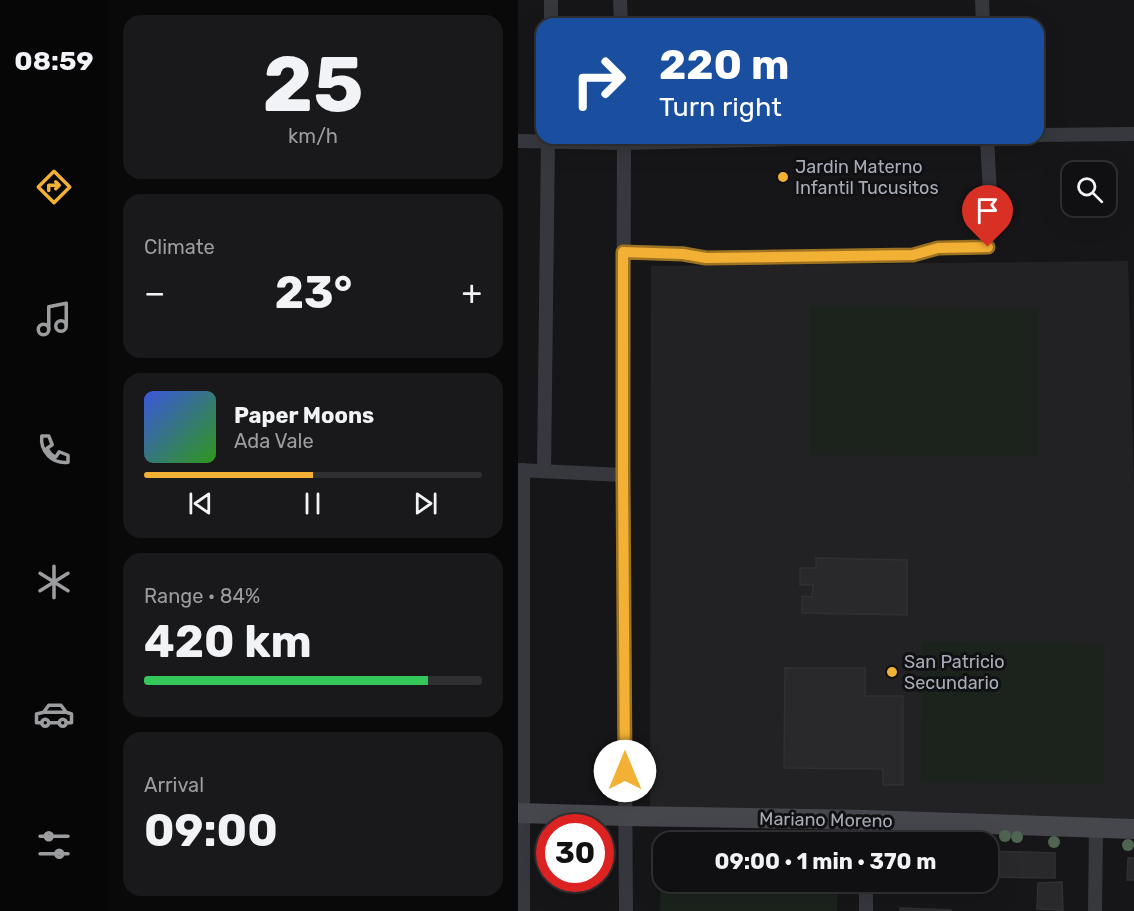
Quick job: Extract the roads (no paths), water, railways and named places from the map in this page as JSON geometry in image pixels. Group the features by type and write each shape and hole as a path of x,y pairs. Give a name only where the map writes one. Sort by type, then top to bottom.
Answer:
{"street":[{"path":"551,0 551,18"},
{"path":"620,0 621,18"},
{"path":"982,0 983,18"},
{"path":"1044,135 1134,135"},
{"path":"518,141 536,140"},
{"path":"544,471 548,144"},
{"path":"624,144 623,474 626,911"},
{"path":"987,144 990,194"},
{"path":"623,252 683,254 717,258 913,255 938,248 988,247"},
{"path":"522,911 520,470 623,474"},
{"name":"Mariano Moreno","path":"520,813 866,820 1134,829"},
{"path":"866,820 866,832"},
{"path":"1095,911 1096,828"},
{"path":"866,892 866,911"}],"place":[{"name":"Jardin Materno Infantil Tucusitos","path":"783,177"},
{"name":"San Patricio Secundario","path":"892,672"}]}
